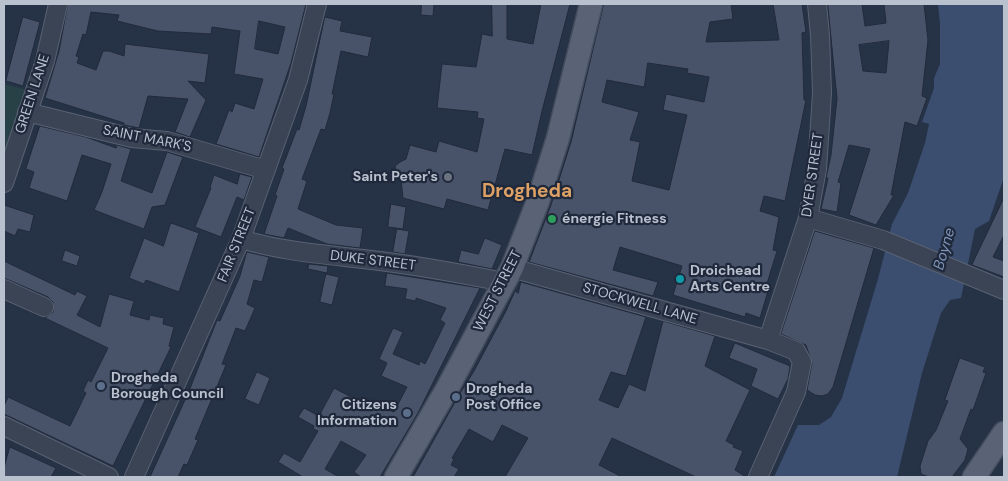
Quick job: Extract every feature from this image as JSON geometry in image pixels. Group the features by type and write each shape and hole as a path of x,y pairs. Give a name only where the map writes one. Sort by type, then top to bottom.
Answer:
{"main road":[{"name":"WEST STREET","path":"396,477 448,390 508,275 538,201 558,138 591,4"},
{"path":"974,477 1004,433"},
{"path":"993,477 1004,460"}],"street":[{"name":"GREEN LANE","path":"4,183 45,61 58,4"},
{"name":"FAIR STREET","path":"134,477 241,239 298,80 317,4"},
{"name":"DYER STREET","path":"768,340 808,218 817,169 822,92 820,35 816,4"},
{"name":"SAINT MARK'S","path":"27,112 132,138 167,141 266,170"},
{"path":"808,218 887,242 1004,290"},
{"name":"DUKE STREET","path":"241,239 262,245 321,255 508,275"},
{"name":"STOCKWELL LANE","path":"508,275 768,340 796,350 802,362 796,392 758,477"},
{"path":"4,288 44,307"},
{"path":"4,426 109,477"}],"green space":[{"path":"4,84 27,90 4,155"}],"water":[{"name":"Boyne","path":"938,4 1004,4 1004,177 989,221 975,229 961,298 950,300 941,313 922,373 897,477 774,477 798,425 819,425 831,417 842,398 878,279 892,224 908,193 925,143 929,124 922,122 934,88 934,78 940,64"}],"building":[{"path":"68,4 306,4 291,63 259,157 216,144 229,110 232,112 235,103 254,109 263,79 234,74 240,31 212,27 211,34 158,31 117,21 119,15 91,12 86,35 83,34 76,56 79,57 77,63 96,70 103,51 124,56 125,44 209,54 205,83 188,81 206,100 190,137 175,132 188,99 148,96 139,128 124,125 124,123 45,98 59,51","holes":["259,21 285,27 278,54 255,49"]},
{"path":"422,4 434,4 433,16 421,15"},
{"path":"492,4 507,4 507,39 533,44 541,4 570,4 532,155 505,149 488,210 447,199 444,209 403,198 401,180 396,174 395,166 406,159 410,145 436,152 439,141 477,152 484,119 477,118 478,112 437,108 442,64 476,67 482,34 492,36"},
{"path":"604,4 731,4 733,19 710,22 706,42 779,40 773,4 802,4 806,32 802,33 804,100 806,100 785,201 764,196 760,211 779,217 773,250 777,251 765,290 768,291 760,318 746,313 745,317 673,295 682,266 620,247 613,270 658,282 653,296 529,262 551,205 571,142","holes":["648,63 688,69 687,73 709,77 704,102 666,94 663,110 687,115 669,190 632,181 640,142 630,140 639,112 602,102 607,80 644,87"]},
{"path":"828,4 862,4 865,26 886,23 884,4 924,4 928,40 922,96 927,98 917,126 905,122 891,195 894,195 876,225 849,215 870,149 849,145 838,182 841,183 837,212 821,209 828,178 826,178 831,155 837,99","holes":["889,41 886,73 863,71 859,45"]},
{"path":"23,17 40,22 23,86 6,81"},
{"path":"325,17 342,21 340,31 372,37 368,57 341,51 330,113 325,130 321,129 302,179 307,181 298,209 336,225 363,228 360,248 327,244 288,228 284,238 264,234 277,196 275,195 284,169 282,168 297,129 299,130 306,106"},
{"path":"40,126 86,137 116,148 117,145 131,149 121,181 152,193 167,152 183,157 165,205 152,207 144,229 94,210 111,164 82,155 67,201 29,188 34,172 26,169"},
{"path":"240,174 252,177 244,200 237,197 221,237 195,227 211,188 214,175 237,184"},
{"path":"1004,198 1004,235 993,257 1004,261 1004,277 972,265"},
{"path":"391,204 406,207 403,229 388,227"},
{"path":"4,205 34,215 30,232 18,229 15,236 4,231"},
{"path":"171,223 199,233 179,292 146,280 144,284 129,278 144,238 163,246"},
{"path":"397,229 409,231 405,254 393,252"},
{"path":"815,231 874,248 833,387 828,394 822,396 815,395 807,390 812,363 806,345 781,334"},
{"path":"485,238 502,245 492,269 458,262 461,250 478,254"},
{"path":"65,250 80,256 77,266 62,261"},
{"path":"247,252 269,257 262,282 254,280 247,304 255,308 245,331 236,328 222,364 226,365 195,439 198,440 187,465 184,464 178,477 150,477 189,391 217,320 220,321 240,276"},
{"name":"Drogheda Borough Council","path":"4,261 75,295 77,291 87,296 77,315 100,327 109,294 134,301 130,315 149,320 150,315 164,318 163,324 174,327 169,346 171,347 113,466 4,414 4,406 8,397 70,426 86,393 83,391 88,380 91,382 108,348 45,318 53,312 53,302 48,297 4,278"},
{"path":"309,264 328,266 327,273 308,269"},
{"path":"387,273 480,288 418,413 380,477 361,477 354,472 366,455 341,441 325,469 339,477 303,477 278,462 284,453 300,462 318,431 313,429 314,426 298,417 304,408 319,416 334,388 370,407 371,404 394,412 407,387 381,376 387,363 379,359 393,328 403,332 393,354 419,365 420,361 425,364 445,323 440,320 446,308 416,298 416,301 405,299 407,289 385,286"},
{"path":"326,274 339,277 332,305 320,302"},
{"path":"521,282 646,317 626,376 611,372 599,400 618,408 629,384 645,391 663,321 715,336 705,366 750,390 726,441 734,445 733,447 743,451 735,470 746,477 696,477 612,438 599,465 622,477 505,477 528,438 502,425 493,442 469,429 452,458 454,459 451,465 459,469 454,477 413,477 474,371 515,291 518,293"},
{"path":"735,343 790,366 788,379 778,399 751,386 757,369 729,358"},
{"path":"960,358 985,367 983,372 986,373 960,439 968,449 965,460 952,477 929,477 921,474 920,466 928,441 936,430 948,401 945,400"},
{"path":"257,372 270,378 259,405 245,399"},
{"path":"10,447 56,468 51,477 4,477 4,468"}],"place":[{"name":"Saint Peter's","path":"448,177"},
{"name":"énergie Fitness","path":"552,219"},
{"name":"Droichead Arts Centre","path":"680,279"},
{"name":"Drogheda Borough Council","path":"101,386"},
{"name":"Drogheda Post Office","path":"456,397"},
{"name":"Citizens Information","path":"407,413"}],"district":[{"name":"Drogheda","path":"527,192"}]}
